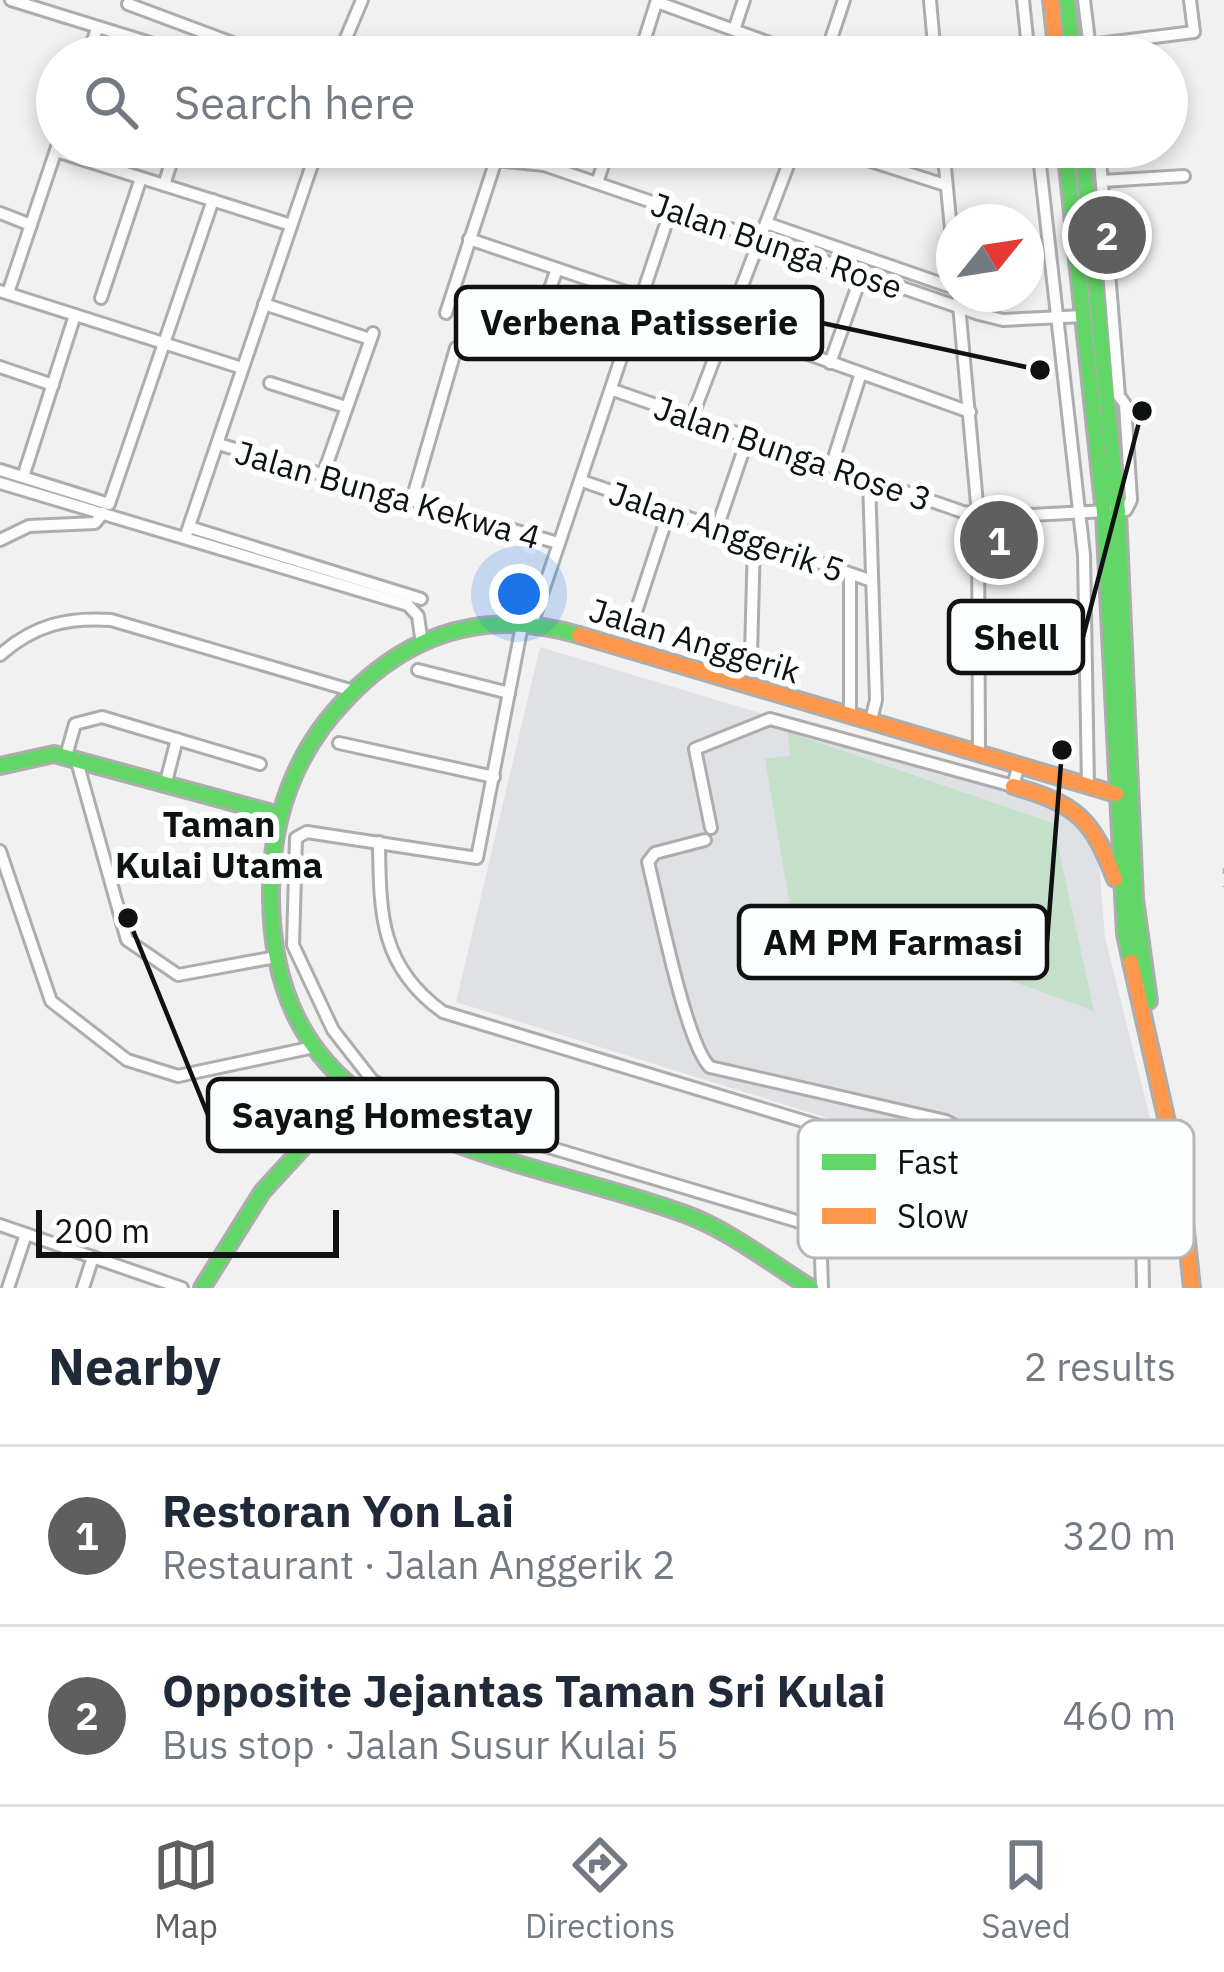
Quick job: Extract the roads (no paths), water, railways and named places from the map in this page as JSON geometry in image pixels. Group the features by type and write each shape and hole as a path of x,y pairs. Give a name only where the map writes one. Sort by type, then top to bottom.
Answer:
{"main road":[{"path":"1051,0 1055,36"},
{"path":"1067,0 1071,36"},
{"path":"1067,168 1082,316 1106,397"},
{"path":"1084,168 1106,397 1135,899 1160,1057 1176,1120"},
{"path":"1111,512 1122,901 1137,1003 1165,1120"},
{"name":"Jalan Anggerik","path":"811,1288 690,1216 422,1136 383,1117 353,1094 314,1047 276,957 270,880 276,814 289,780 350,690 422,644 486,623 528,620 1116,794"},
{"path":"0,766 24,758 71,757 276,814"},
{"path":"1013,786 1070,803 1090,818 1122,901"},
{"path":"202,1288 262,1192 353,1094"},
{"path":"1194,1207 1204,1288"},
{"path":"1189,1258 1192,1288"}],"street":[{"path":"10,0 138,36"},
{"path":"51,14 56,0"},
{"path":"347,36 362,0"},
{"path":"734,30 744,0"},
{"path":"832,36 844,0"},
{"path":"930,0 933,36"},
{"path":"1023,0 1027,36"},
{"path":"1084,0 1088,36"},
{"path":"1172,36 1194,32 1190,0"},
{"path":"646,36 657,1 750,36"},
{"path":"116,28 129,2 216,36"},
{"path":"95,36 97,28"},
{"path":"50,168 4,292 242,368"},
{"path":"112,168 291,225"},
{"path":"164,185 169,168"},
{"path":"187,532 311,168"},
{"path":"446,314 493,168"},
{"name":"Jalan Bunga Rose","path":"553,168 862,274 936,291"},
{"path":"597,183 602,168"},
{"path":"692,417 786,168"},
{"path":"892,168 945,185"},
{"name":"Jalan Bunga Rose","path":"944,168 947,204"},
{"path":"1040,168 1084,555 1088,785"},
{"path":"1101,168 1106,397 1125,404 1131,500 1126,510 1111,512"},
{"path":"1102,181 1184,176"},
{"path":"100,298 141,178"},
{"path":"0,540 29,526 95,523 106,508 212,200"},
{"path":"671,209 581,481 528,620 477,859 301,834 293,853 293,945 333,1030 372,1080 417,1107 798,1221"},
{"path":"0,213 31,225"},
{"path":"766,223 936,288"},
{"path":"469,239 641,297"},
{"path":"528,349 557,269"},
{"path":"830,362 862,274"},
{"path":"264,304 371,336 323,475"},
{"path":"959,312 978,515 979,752"},
{"name":"Jalan Bunga Rose","path":"988,312 1004,320 1099,315"},
{"path":"23,477 75,315"},
{"path":"727,325 970,412"},
{"path":"412,500 456,348"},
{"path":"0,367 52,385"},
{"path":"831,466 861,373"},
{"path":"270,383 346,407"},
{"name":"Jalan Bunga Rose 3","path":"613,389 978,515 1111,512"},
{"path":"717,528 748,437"},
{"name":"Jalan Bunga Kekwa 4","path":"218,444 559,543"},
{"path":"0,470 106,508"},
{"path":"869,480 872,720"},
{"name":"Jalan Anggerik 5","path":"581,481 872,581"},
{"path":"0,483 106,508 421,598"},
{"path":"629,633 669,512"},
{"path":"187,532 408,605 418,616 422,644"},
{"path":"751,655 754,541"},
{"path":"850,574 850,713"},
{"path":"0,655 63,619 111,620 350,690"},
{"path":"418,670 509,693"},
{"path":"260,764 102,717 86,718 70,730 71,757 132,945 178,975 276,957"},
{"path":"946,1120 710,1067 693,1033 648,862 655,853 708,834 695,749 756,721 796,724 1013,786 1018,764"},
{"path":"166,782 177,739"},
{"path":"339,743 494,777"},
{"path":"379,842 383,933 416,988 443,1012 802,1120"},
{"path":"0,851 51,1001 128,1060 178,1076 314,1047"},
{"path":"0,1225 182,1288"},
{"path":"8,1288 26,1234"},
{"path":"83,1288 93,1257"},
{"path":"821,1258 822,1288"},
{"path":"1140,1258 1143,1288"}],"railway":[{"path":"1224,868 1224,887"}],"place":[{"name":"Opposite Jejantas Taman Sri Kulai","path":"1107,235"},
{"name":"Verbena Patisserie","path":"1040,370"},
{"name":"Shell","path":"1142,411"},
{"name":"Restoran Yon Lai","path":"999,540"},
{"name":"AM PM Farmasi","path":"1062,750"},
{"name":"Sayang Homestay","path":"128,918"}],"district":[{"name":"Taman Kulai Utama","path":"219,844"}]}
